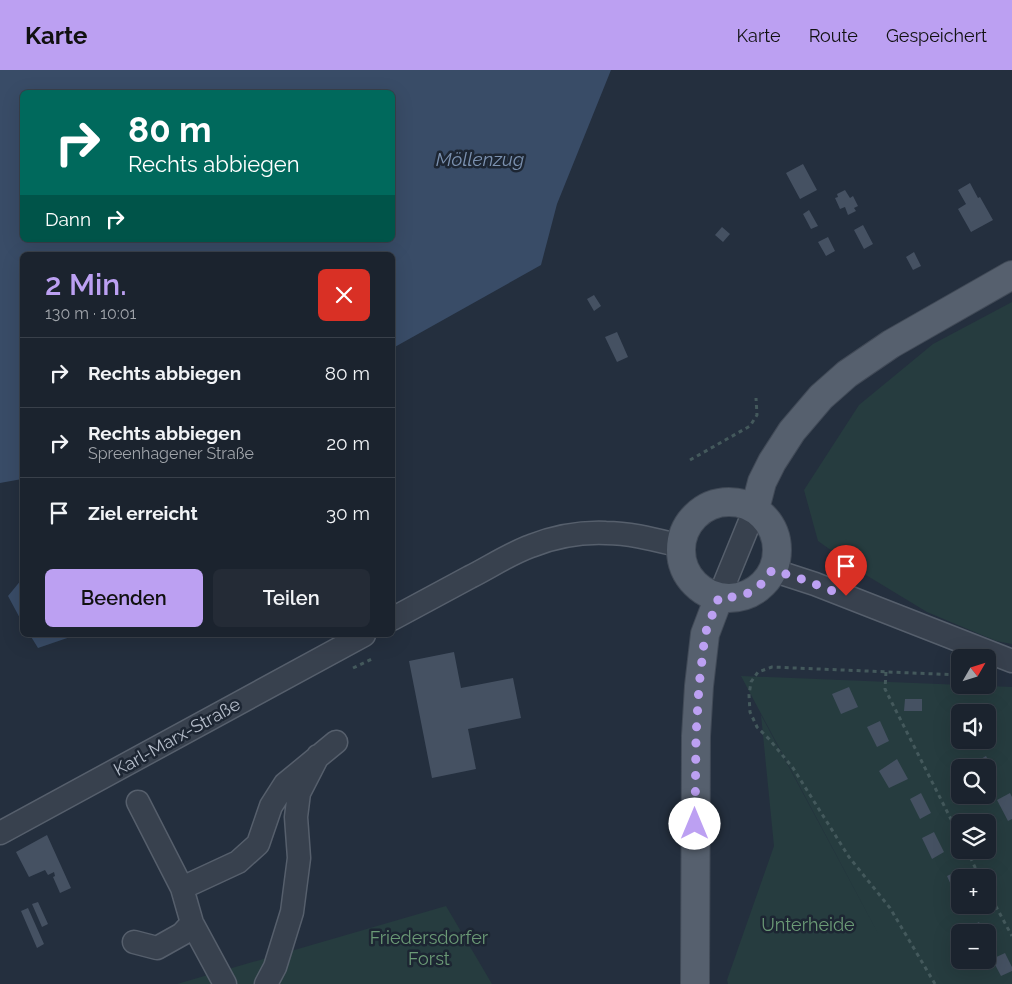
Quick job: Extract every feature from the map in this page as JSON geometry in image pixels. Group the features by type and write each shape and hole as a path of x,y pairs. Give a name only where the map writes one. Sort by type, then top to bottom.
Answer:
{"main road":[{"path":"755,509 762,482 772,462 792,431 821,397 847,374 891,344 1012,275"},
{"path":"726,501 741,503 755,509 765,518 773,530 777,543 777,557 772,570 763,583 750,593 730,598 719,597 706,592 695,584 687,573 682,560 681,546 684,533 690,521 700,511 712,504 726,501"},
{"path":"695,984 696,736 699,686 705,634 719,597"}],"street":[{"path":"719,597 755,509"},
{"path":"395,618 529,546 554,539 585,534 624,534 681,546"},
{"path":"772,570 807,581 1012,661"},
{"name":"Karl-Marx-Straße","path":"0,833 359,638"},
{"path":"182,888 238,862 258,844 271,806 285,784 336,742"},
{"path":"266,984 275,967 292,912 299,858 296,817 299,793 318,756"},
{"path":"138,802 182,888 192,923 225,984"},
{"path":"134,942 157,948 182,934 192,923"}],"path":[{"path":"690,460 750,426 757,415 756,398"},
{"path":"353,668 372,659"},
{"path":"934,984 890,908 849,856 793,768 757,727 750,712 749,696 752,682 758,672 772,667 951,675"},
{"path":"886,672 886,689 951,819"},
{"path":"996,907 1012,936"}],"green space":[{"path":"1012,302 1012,644 996,641 927,612 866,575 818,541 804,490 859,405 933,344"},
{"name":"Unterheide","path":"741,676 951,685 951,694 996,694 996,686 1012,687 1012,984 728,984 727,980 774,846 761,715 880,937"},
{"name":"Friedersdorfer Forst","path":"446,906 492,984 177,984"}],"water":[{"name":"Möllenzug","path":"0,70 611,70 557,204 541,265 395,347 395,252 20,252 20,479 0,483"},
{"path":"20,581 20,618 8,596"},
{"path":"31,637 70,637 38,648"}],"building":[{"path":"803,164 817,190 800,199 786,173"},
{"path":"970,183 993,220 971,232 958,209 966,204 958,190"},
{"path":"845,190 850,198 853,196 858,206 854,208 856,211 848,215 845,207 840,209 835,198 838,197 837,194"},
{"path":"809,210 818,226 811,229 803,214"},
{"path":"863,225 873,244 864,249 854,230"},
{"path":"722,227 730,234 723,242 715,235"},
{"path":"828,237 835,251 826,256 818,242"},
{"path":"914,252 921,266 913,270 906,257"},
{"path":"594,295 601,306 594,311 587,299"},
{"path":"617,332 628,357 617,362 605,337"},
{"path":"454,652 461,688 513,678 521,718 468,729 476,769 432,778 409,661"},
{"path":"849,687 858,707 841,714 832,694"},
{"path":"905,699 922,699 922,711 904,711"},
{"path":"880,721 889,741 877,747 867,727"},
{"path":"897,759 908,779 889,788 879,771"},
{"path":"921,793 931,813 920,819 910,799"},
{"path":"1010,793 1012,797 1012,819 1008,821 997,800"},
{"path":"934,832 944,852 932,859 922,838"},
{"path":"47,835 71,888 60,893 53,877 55,876 54,872 48,875 45,870 29,877 16,852"},
{"path":"951,874 951,885 947,876"},
{"path":"38,902 48,924 42,927 32,904"},
{"path":"28,908 44,944 37,948 21,911"},
{"path":"1005,953 1012,971 1001,976 996,967 996,957"}],"route":[{"path":"695,824 696,736 699,686 705,634 719,597 730,598 750,593 760,587 772,570 846,596"}]}
